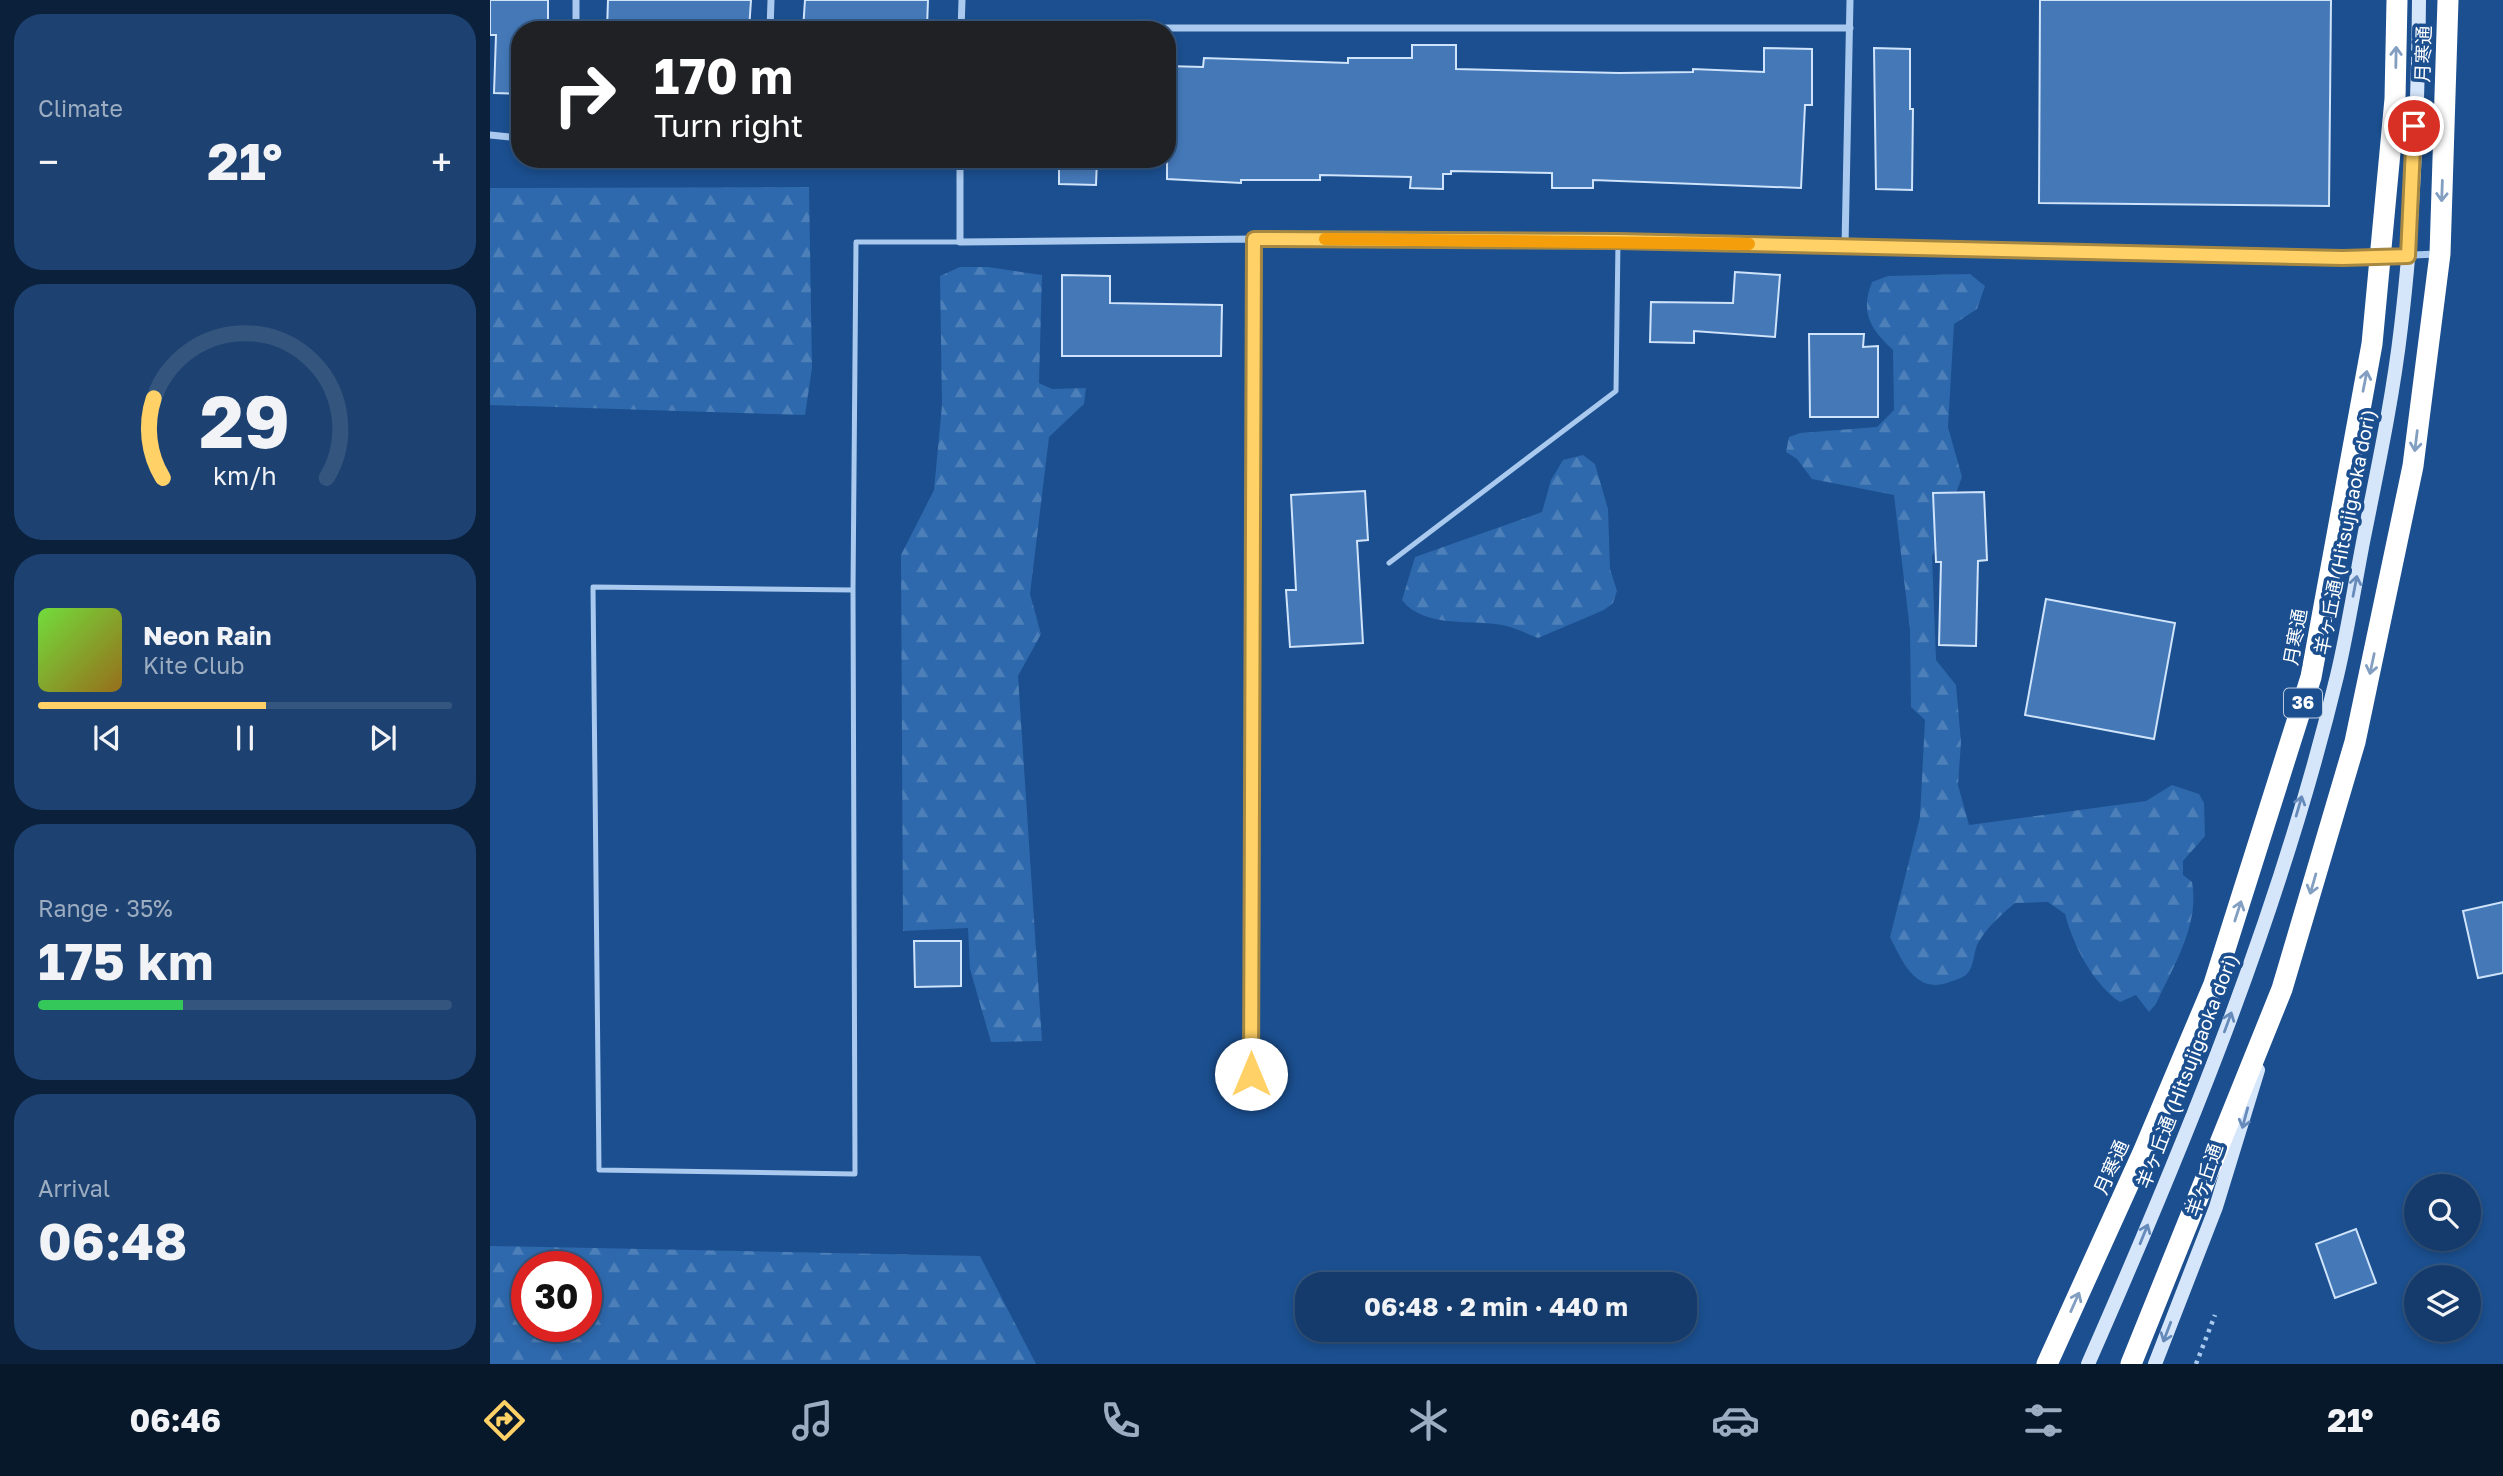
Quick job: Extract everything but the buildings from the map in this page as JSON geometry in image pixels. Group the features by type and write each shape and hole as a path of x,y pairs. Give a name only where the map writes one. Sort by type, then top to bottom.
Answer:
{"highway":[{"name":"月寒通","path":"2047,1364 2144,1150 2214,984 2311,677 2372,344 2395,99 2398,0"},
{"name":"月寒通","path":"2131,1364 2276,1005 2355,742 2413,466 2440,254 2448,0"}],"main road":[{"name":"羊ヶ丘通 (Hitsujigaoka dori)","path":"2088,1364 2209,1074 2282,868 2337,676 2380,455 2401,328 2408,256 2418,0"},
{"name":"羊ヶ丘通","path":"2155,1364 2216,1207 2242,1131 2276,1005"}],"street":[{"path":"576,0 576,21"},
{"path":"770,21 771,0"},
{"path":"961,21 962,0"},
{"path":"1845,246 1850,0"},
{"path":"1176,29 1850,28"},
{"path":"490,135 511,137"},
{"path":"960,168 960,242 1254,239 1618,241 2381,258 2440,254"},
{"path":"1251,1074 1254,239"}],"lane":[{"path":"1389,563 1616,391 1618,241"},
{"path":"853,590 593,587 599,1170 855,1174 853,590 856,242 960,242"}],"path":[{"path":"2196,1364 2214,1315"}],"green space":[{"path":"809,187 812,368 805,415 490,405 490,188"},
{"path":"960,267 988,267 1042,275 1039,383 1052,389 1086,388 1084,404 1049,437 1030,594 1041,634 1018,676 1042,1041 991,1042 970,969 968,928 903,931 901,555 934,490 942,405 940,276"},
{"path":"1970,274 1985,286 1977,309 1954,324 1948,427 1962,477 1932,557 1936,660 1956,685 1961,742 1958,785 1969,825 2146,801 2172,785 2199,794 2204,803 2205,836 2183,861 2183,875 2192,882 2189,929 2156,1004 2149,1012 2136,995 2120,1002 2101,985 2085,963 2065,914 2048,902 2015,903 1982,937 1967,974 1947,983 1936,985 1918,979 1905,965 1890,937 1920,817 1925,720 1911,707 1910,630 1894,495 1812,479 1797,459 1786,452 1789,437 1800,433 1877,427 1894,410 1893,350 1878,335 1867,311 1872,282 1888,276"},
{"path":"1583,455 1595,464 1608,509 1610,569 1617,591 1613,603 1604,610 1538,638 1507,626 1423,616 1402,600 1415,557 1542,512 1551,480 1563,460"},
{"path":"490,1246 980,1256 1036,1364 490,1364"}],"slow traffic":[{"path":"1325,239 1749,244"}],"route":[{"path":"1251,1074 1254,239 1618,241 2343,258 2408,256 2414,126"}]}
